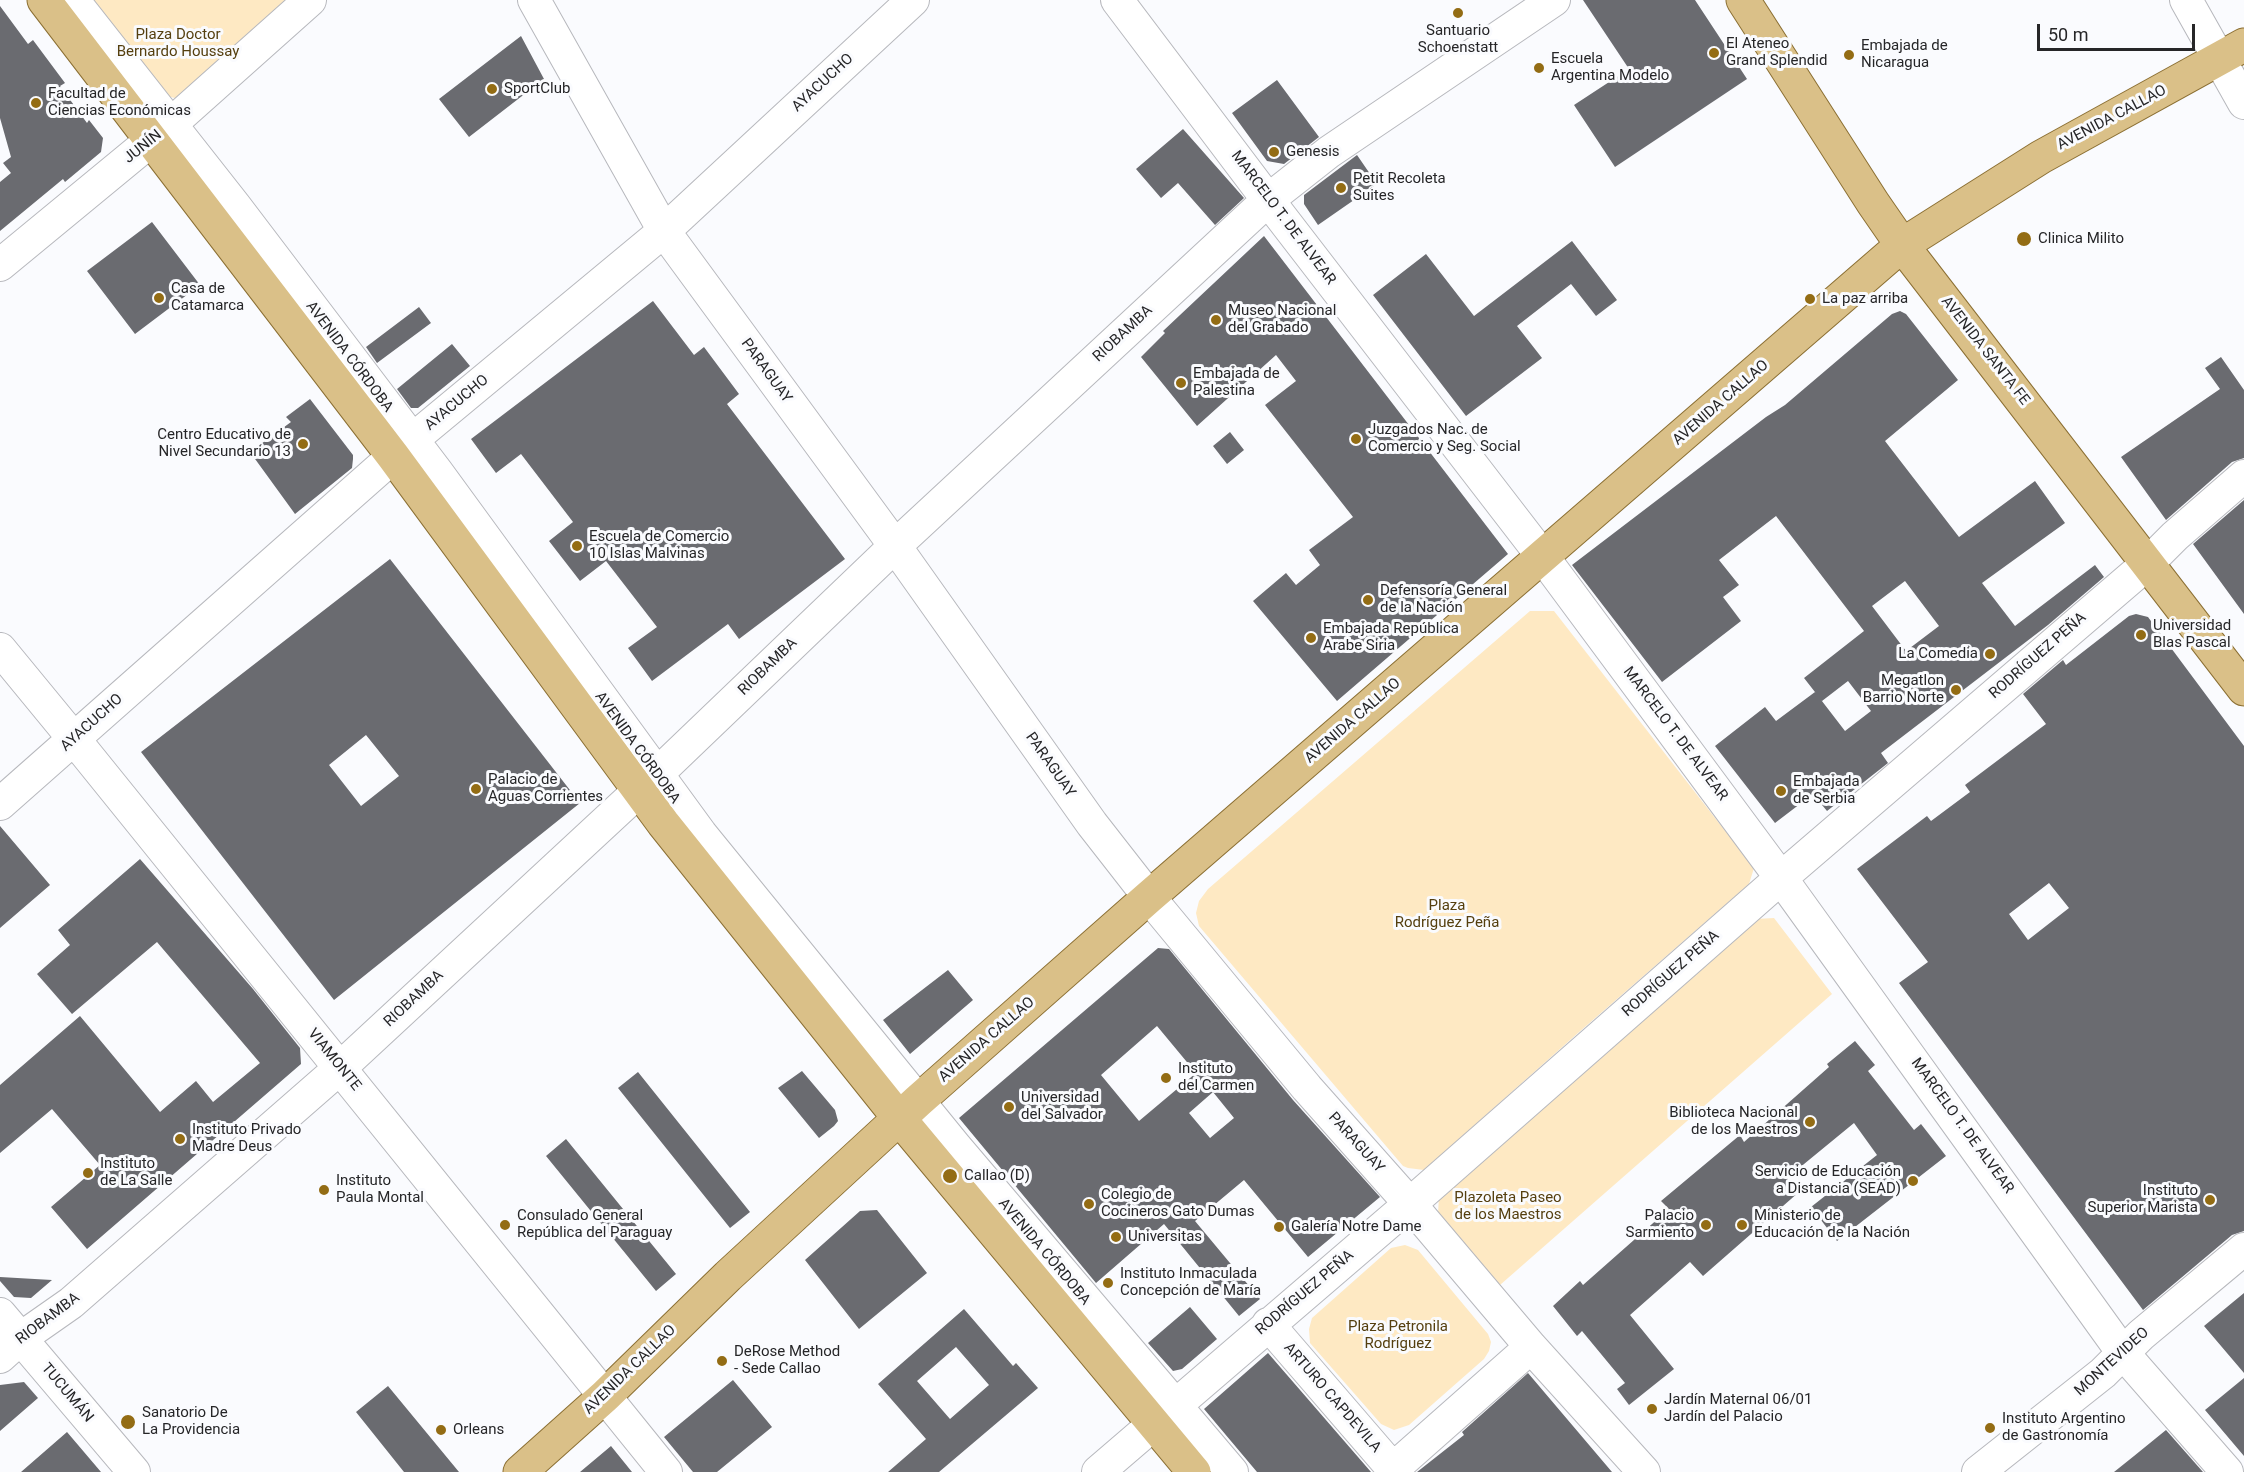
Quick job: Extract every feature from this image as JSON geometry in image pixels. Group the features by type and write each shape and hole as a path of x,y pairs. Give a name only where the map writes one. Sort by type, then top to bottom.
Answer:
{"main road":[{"name":"AVENIDA CÓRDOBA","path":"44,0 161,132 403,448 647,782 663,823 1164,1414 1194,1472"},
{"name":"AVENIDA SANTA FE","path":"1743,0 1902,245 2244,689"},
{"name":"AVENIDA CALLAO","path":"520,1472 908,1110 1149,897 1902,245 2041,157 2231,53"}],"street":[{"name":"AVENIDA CÓRDOBA","path":"73,0 161,132"},
{"name":"JUNÍN","path":"0,265 161,132 310,0"},
{"name":"PARAGUAY","path":"534,0 664,231 895,546 1092,824 1149,897 1307,1088 1410,1204 1531,1347 1644,1472"},
{"name":"AYACUCHO","path":"0,804 403,448 664,231 913,0"},
{"name":"MARCELO T. DE ALVEAR","path":"1117,0 1543,557 1782,878 2123,1353 2227,1472"},
{"name":"RIOBAMBA","path":"10,1347 70,1304 340,1068 647,782 895,546 1268,200 1329,152 1554,0"},
{"path":"2186,0 2231,53 2244,103"},
{"name":"RODRÍGUEZ PEÑA","path":"1098,1472 1410,1204 1782,878 2148,564 2175,536 2244,476"},
{"name":"VIAMONTE","path":"0,649 666,1472"},
{"name":"MONTEVIDEO","path":"1978,1472 2103,1373 2141,1335 2244,1249"},
{"name":"TUCUMÁN","path":"0,1314 10,1347 134,1472"},
{"name":"ARTURO CAPDEVILA","path":"1268,1324 1393,1468 1531,1347"},
{"name":"AVENIDA CÓRDOBA","path":"1164,1414 1233,1472"}],"green space":[{"name":"Plaza Doctor Bernardo Houssay","path":"90,0 292,0 175,98 166,96"},
{"name":"Plaza Rodríguez Peña","path":"1530,611 1554,611 1754,868 1749,884 1424,1170 1408,1168 1403,1166 1199,926 1196,913 1199,901 1208,889"},
{"name":"Plazoleta Paseo de los Maestros","path":"1774,918 1832,994 1500,1285 1438,1214 1439,1196 1756,919"},
{"name":"Plaza Petronila Rodríguez","path":"1405,1245 1418,1250 1488,1334 1491,1342 1484,1359 1409,1425 1394,1430 1381,1424 1310,1343 1309,1329 1312,1318 1391,1248"}],"building":[{"path":"1583,0 1695,0 1747,79 1615,167 1574,105 1629,69"},
{"name":"Facultad de Ciencias Económicas","path":"0,6 28,44 33,40 65,83 60,86 87,123 89,120 103,138 101,152 65,182 63,179 0,231 0,182 11,173 3,163 11,157 0,118"},
{"name":"SportClub","path":"521,36 544,79 469,137 439,99"},
{"path":"1277,80 1319,137 1284,164 1267,161 1232,113"},
{"path":"1183,129 1244,198 1215,225 1178,183 1161,198 1136,169"},
{"name":"Petit Recoleta Suites","path":"1357,155 1377,184 1318,225 1304,204 1304,195"},
{"path":"152,222 200,285 135,334 87,271"},
{"path":"1264,236 1508,554 1337,701 1253,601 1286,573 1296,585 1320,565 1309,550 1353,517 1265,405 1296,381 1276,355 1197,426 1141,357 1165,333 1163,331"},
{"path":"1572,241 1617,300 1596,316 1571,284 1517,326 1542,358 1466,416 1373,295 1426,254 1474,316"},
{"path":"653,301 694,355 704,347 739,394 727,404 845,559 739,639 728,624 652,681 628,648 657,627 606,561 580,581 549,541 573,522 521,454 496,473 471,439"},
{"path":"419,307 431,323 377,363 366,347"},
{"path":"1900,311 1906,314 1958,380 1885,441 1959,537 2035,481 2065,523 1982,583 2015,626 2095,565 2104,577 2048,625 1881,753 1888,763 1827,811 1813,794 1775,823 1715,746 1765,707 1776,721 1815,692 1804,678 1864,631 1776,516 1719,560 1739,585 1723,597 1741,621 1662,682 1572,565 1766,417 1785,405 1892,314","holes":["1905,581 1939,626 1906,651 1872,606","1848,681 1871,711 1845,731 1817,695 1822,701"]},
{"path":"452,344 470,366 418,408 411,408 397,389"},
{"path":"2221,357 2244,390 2244,458 2232,462 2166,520 2121,457 2220,389 2205,368"},
{"path":"310,399 353,455 352,468 295,514 250,452 291,422 286,417"},
{"path":"1230,432 1244,450 1227,464 1213,446"},
{"path":"2244,500 2244,614 2193,544"},
{"name":"Palacio de Aguas Corrientes","path":"390,559 580,803 334,1000 141,752","holes":["366,735 399,776 361,806 329,765"]},
{"path":"2136,614 2148,617 2244,746 2244,1231 2232,1235 2143,1310 1899,983 1928,962 1857,869 1927,816 1931,821 1970,792 1965,785 2046,724 2023,694 2063,660 2066,665 2129,616","holes":["2049,883 2069,908 2028,940 2009,914"]},
{"path":"0,826 50,885 0,928"},
{"path":"140,859 253,989 300,1048 301,1064 87,1249 51,1207 100,1165 52,1109 0,1153 0,1085 80,1016 160,1112 196,1081 213,1102 260,1063 157,942 72,1014 37,974 70,945 58,930"},
{"path":"1158,948 1169,949 1293,1100 1380,1197 1308,1257 1244,1180 1195,1221 1260,1299 1239,1316 1164,1224 1096,1283 959,1118","holes":["1157,1026 1196,1073 1139,1121 1101,1075","1213,1092 1234,1118 1210,1138 1189,1113"]},
{"path":"948,970 973,1000 910,1054 883,1020"},
{"name":"Palacio Sarmiento","path":"1855,1041 1875,1065 1868,1071 1914,1130 1921,1124 1946,1156 1837,1241 1811,1207 1877,1155 1854,1123 1787,1178 1799,1192 1703,1276 1690,1262 1630,1315 1674,1369 1629,1405 1617,1389 1625,1383 1582,1331 1577,1336 1553,1306 1580,1281 1583,1285 1669,1209 1661,1201 1740,1135 1744,1142 1829,1067 1827,1064"},
{"path":"802,1071 835,1110 838,1121 819,1138 778,1088"},
{"path":"638,1072 750,1212 730,1228 618,1088"},
{"path":"566,1139 676,1274 656,1291 546,1156"},
{"path":"877,1210 927,1273 859,1329 805,1260 860,1211"},
{"path":"0,1277 52,1280 31,1298 14,1297 0,1281"},
{"path":"2244,1293 2244,1373 2204,1326"},
{"path":"1190,1307 1217,1339 1182,1369 1173,1371 1148,1343"},
{"path":"964,1309 1013,1366 1016,1363 1038,1388 939,1472 888,1472 926,1439 878,1384","holes":["956,1347 989,1385 950,1419 917,1381"]},
{"path":"1268,1353 1371,1472 1257,1472 1204,1409"},
{"path":"1528,1373 1612,1472 1417,1472 1464,1435 1462,1432"},
{"path":"2244,1378 2244,1456 2205,1410"},
{"path":"733,1380 772,1427 717,1472 693,1472 664,1437"},
{"path":"24,1382 38,1398 0,1431 0,1385"},
{"path":"388,1386 459,1472 404,1472 356,1412"},
{"path":"2166,1430 2203,1472 2114,1472 2134,1456"},
{"path":"67,1432 101,1472 21,1472"},
{"path":"611,1446 632,1472 580,1472"}],"place":[{"name":"Santuario Schoenstatt","path":"1458,13"},
{"name":"El Ateneo Grand Splendid","path":"1714,53"},
{"name":"Embajada de Nicaragua","path":"1849,55"},
{"name":"Escuela Argentina Modelo","path":"1539,68"},
{"name":"SportClub","path":"492,89"},
{"name":"Facultad de Ciencias Económicas","path":"36,103"},
{"name":"Genesis","path":"1274,152"},
{"name":"Petit Recoleta Suites","path":"1341,188"},
{"name":"Clinica Milito","path":"2024,239"},
{"name":"Casa de Catamarca","path":"159,298"},
{"name":"La paz arriba","path":"1810,299"},
{"name":"Museo Nacional del Grabado","path":"1216,320"},
{"name":"Embajada de Palestina","path":"1181,383"},
{"name":"Juzgados Nac. de Comercio y Seg. Social","path":"1356,439"},
{"name":"Centro Educativo de Nivel Secundario 13","path":"303,444"},
{"name":"Escuela de Comercio 10 Islas Malvinas","path":"577,546"},
{"name":"Defensoría General de la Nación","path":"1368,600"},
{"name":"Universidad Blas Pascal","path":"2141,635"},
{"name":"Embajada República Arabe Siria","path":"1311,638"},
{"name":"La Comedia","path":"1990,654"},
{"name":"Megatlon Barrio Norte","path":"1956,690"},
{"name":"Palacio de Aguas Corrientes","path":"476,789"},
{"name":"Embajada de Serbia","path":"1781,791"},
{"name":"Instituto del Carmen","path":"1166,1078"},
{"name":"Universidad del Salvador","path":"1009,1107"},
{"name":"Biblioteca Nacional de los Maestros","path":"1810,1122"},
{"name":"Instituto Privado Madre Deus","path":"180,1139"},
{"name":"Instituto de La Salle","path":"88,1173"},
{"name":"Callao (D)","path":"950,1176"},
{"name":"Servicio de Educación a Distancia (SEAD)","path":"1913,1181"},
{"name":"Instituto Paula Montal","path":"324,1190"},
{"name":"Instituto Superior Marista","path":"2210,1200"},
{"name":"Colegio de Cocineros Gato Dumas","path":"1089,1204"},
{"name":"Consulado General República del Paraguay","path":"505,1225"},
{"name":"Palacio Sarmiento","path":"1706,1225"},
{"name":"Ministerio de Educación de la Nación","path":"1742,1225"},
{"name":"Galería Notre Dame","path":"1279,1227"},
{"name":"Universitas","path":"1116,1237"},
{"name":"Instituto Inmaculada Concepción de María","path":"1108,1283"},
{"name":"DeRose Method - Sede Callao","path":"722,1361"},
{"name":"Jardín Maternal 06/01 Jardín del Palacio","path":"1652,1409"},
{"name":"Sanatorio De La Providencia","path":"128,1422"},
{"name":"Instituto Argentino de Gastronomía","path":"1990,1428"},
{"name":"Orleans","path":"441,1430"}]}
